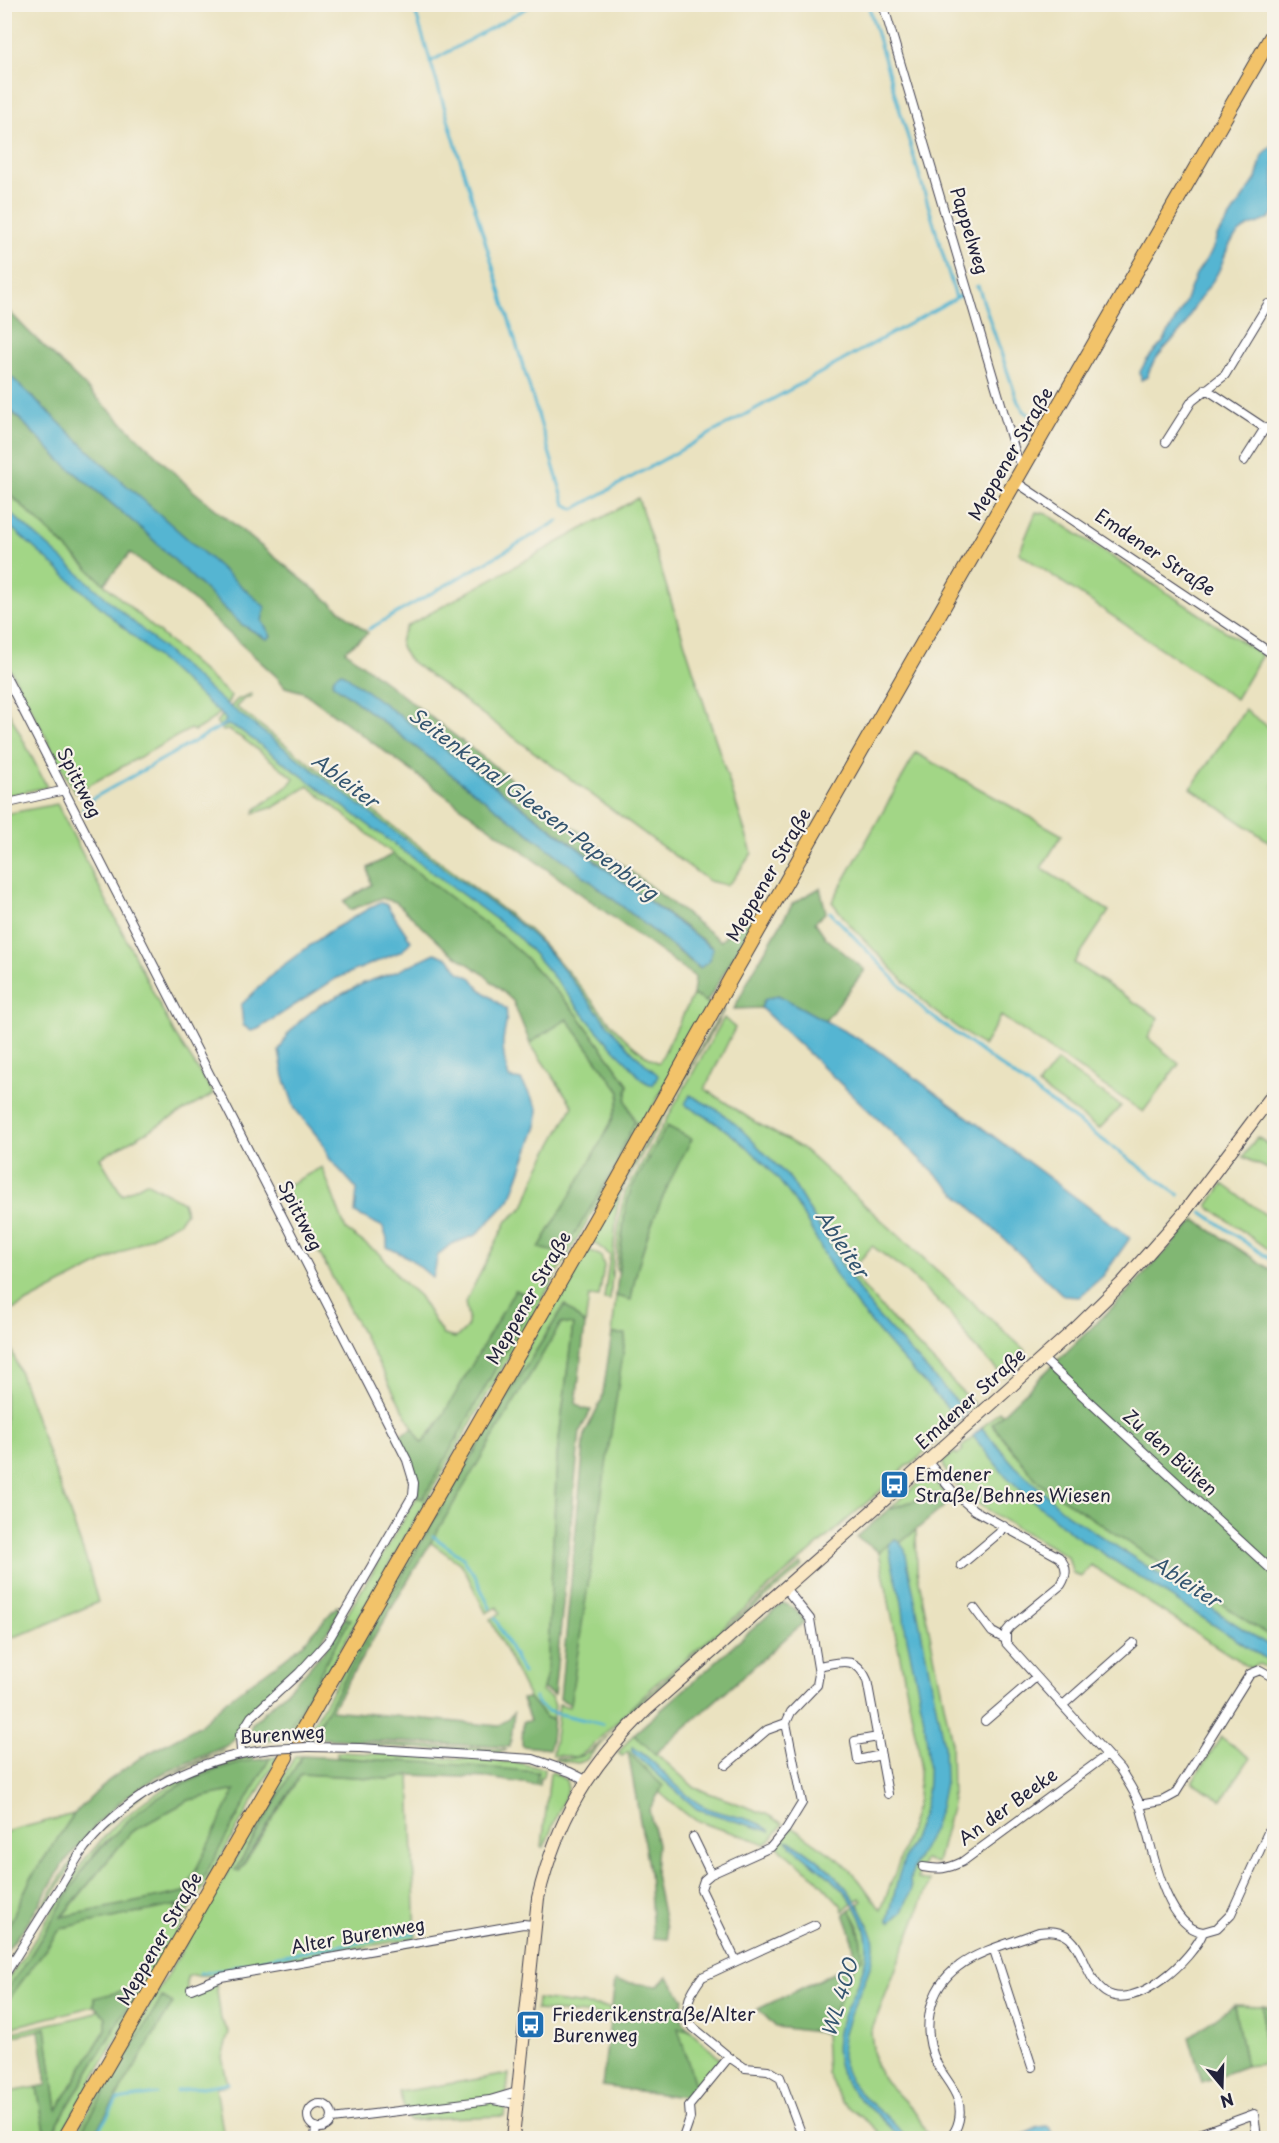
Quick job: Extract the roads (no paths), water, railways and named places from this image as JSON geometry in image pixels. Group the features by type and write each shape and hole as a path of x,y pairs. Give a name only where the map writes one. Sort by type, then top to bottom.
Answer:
{"main road":[{"name":"Meppener Straße","path":"303,1743 1024,466 1275,32"},
{"name":"Meppener Straße","path":"65,2139 286,1757"}],"street":[{"name":"Pappelweg","path":"883,4 973,302 1017,458 1024,466"},
{"path":"1166,442 1192,401 1226,375 1268,304 1275,308"},
{"path":"1206,389 1275,434"},
{"path":"1244,461 1265,428"},
{"name":"Emdener Straße","path":"1016,482 1275,655"},
{"name":"Spittweg","path":"4,673 413,1475 413,1495 328,1641 299,1673 251,1717 240,1735 241,1752"},
{"path":"4,804 64,790"},
{"name":"Emdener Straße","path":"513,2139 534,1925 544,1872 565,1818 586,1780 618,1739 646,1710 1043,1359 1123,1282 1183,1214 1275,1093"},
{"name":"Zu den Bülten","path":"1043,1359 1275,1572"},
{"path":"927,1461 954,1493 974,1510 1059,1557 1065,1566 1065,1578 1060,1585 1010,1627 1005,1639"},
{"path":"961,1565 1004,1526"},
{"path":"736,1961 701,1889 704,1880 711,1874 771,1848 802,1803 786,1723 791,1712 816,1685 819,1674 810,1619 785,1588"},
{"path":"974,1608 992,1632 1005,1639 1009,1648 1120,1769 1139,1805 1153,1860 1164,1887 1188,1928 1203,1932 1217,1928 1231,1914 1275,1819"},
{"path":"1063,1705 1133,1643"},
{"path":"818,1666 851,1662 862,1669 867,1680 888,1794"},
{"path":"1139,1805 1162,1801 1175,1794 1250,1674 1260,1670 1275,1678"},
{"path":"985,1720 1036,1677"},
{"path":"726,1765 767,1730 786,1723"},
{"path":"878,1737 855,1741 858,1760 881,1755"},
{"name":"Burenweg","path":"4,1976 84,1848 120,1811 163,1781 199,1765 241,1752 303,1743 533,1759 559,1767 586,1780"},
{"name":"An der Beeke","path":"923,1867 937,1870 948,1869 962,1862 1107,1755"},
{"path":"693,1837 711,1874"},
{"name":"Alter Burenweg","path":"190,1989 221,1977 523,1924 534,1925"},
{"path":"803,2139 780,2077 768,2070 745,2068 729,2057 688,2023 686,2009 692,1990 702,1977 815,1925"},
{"path":"950,2139 958,2125 958,2102 937,2064 929,2041 928,2018 931,2004 939,1988 959,1965 1040,1932 1059,1932 1074,1941 1099,1986 1106,1993 1113,1996 1124,1996 1134,1994 1170,1974 1199,1943 1203,1932"},
{"path":"994,1950 1032,2067"},
{"path":"683,2139 690,2118 689,2106 729,2057"},
{"path":"332,2119 332,2111 327,2105 315,2105 308,2114 309,2122 316,2127 324,2127 332,2119 517,2098"},
{"path":"1188,2139 1254,2114 1257,2139"},
{"path":"315,2139 316,2127"}],"water":[{"path":"1274,144 1274,213 1267,220 1244,229 1236,236 1228,248 1218,273 1193,308 1185,326 1158,356 1147,377 1141,380 1140,372 1146,361 1163,342 1184,305 1196,274 1212,251 1217,236 1256,179 1262,157"},
{"path":"5,371 109,470 265,607 262,621 271,636 267,639 241,624 143,530 60,460 5,404"},
{"path":"5,508 220,699 533,936 626,1045 657,1074 653,1085 640,1078 513,932 240,730 228,725 221,728 220,726 226,721 224,717 5,522"},
{"path":"341,672 713,949 708,962 700,968 574,868 332,683 334,677"},
{"path":"380,902 387,905 411,941 402,951 335,979 258,1029 251,1031 243,1025 241,1005 278,969 330,931"},
{"path":"435,953 450,959 459,972 472,978 479,988 506,1009 503,1048 509,1078 521,1080 538,1108 537,1126 510,1200 476,1235 451,1244 438,1255 433,1278 409,1258 387,1247 383,1227 355,1213 357,1189 329,1158 322,1142 295,1109 284,1077 279,1051 288,1034 320,1005 364,983 398,971"},
{"path":"778,995 875,1048 1130,1238 1103,1276 1079,1297 1064,1296 761,1008 764,1000"},
{"path":"690,1095 719,1111 739,1127 791,1180 847,1273 874,1312 967,1413 959,1420 861,1310 841,1283 800,1210 778,1179 751,1150 704,1115 687,1106 685,1104"},
{"path":"982,1428 1015,1466 1068,1515 1274,1649 1274,1664 1073,1534 1003,1473 973,1436"},
{"path":"895,1539 905,1550 944,1746 945,1782 933,1828 915,1863 910,1880 911,1891 902,1912 890,1922 888,1920 899,1875 925,1803 928,1773 923,1715 889,1544"},
{"path":"632,1747 701,1805 755,1822 771,1832 697,1809 632,1752"},
{"path":"787,1841 814,1857 845,1886 872,1933 874,1944 872,1957 845,2028 842,2045 843,2062 854,2087 891,2120 906,2138 899,2138 851,2090 840,2070 836,2048 839,2028 862,1972 867,1952 865,1931 856,1908 832,1879"},
{"path":"1047,2126 1055,2138 1016,2138 1039,2127"}],"waterway":[{"path":"413,4 565,504 574,509 956,298"},
{"path":"430,62 534,4"},
{"path":"868,4 956,298 963,294"},
{"path":"976,287 978,286 1018,402 1025,412 1032,416"},
{"path":"369,629 558,521"},
{"path":"83,810 88,801 222,726"},
{"path":"830,912 926,1012 1179,1195"},
{"path":"1202,1212 1274,1262"},
{"name":"WL 400","path":"433,1536 463,1558 475,1576 490,1608"},
{"name":"WL 400","path":"495,1618 523,1673"},
{"path":"535,1698 547,1711 602,1724"},
{"path":"200,1973 279,1956 414,1933"},
{"path":"176,2091 228,2083"},
{"path":"94,2138 117,2100 157,2094"}],"place":[{"name":"Emdener Straße/Behnes Wiesen","path":"894,1485"},
{"name":"Friederikenstraße/Alter Burenweg","path":"531,2025"}],"water label":[{"name":"Ableiter","path":"345,781"},
{"name":"Seitenkanal Gleesen-Papenburg","path":"533,804"},
{"name":"Ableiter","path":"842,1244"},
{"name":"Ableiter","path":"1186,1582"}]}
